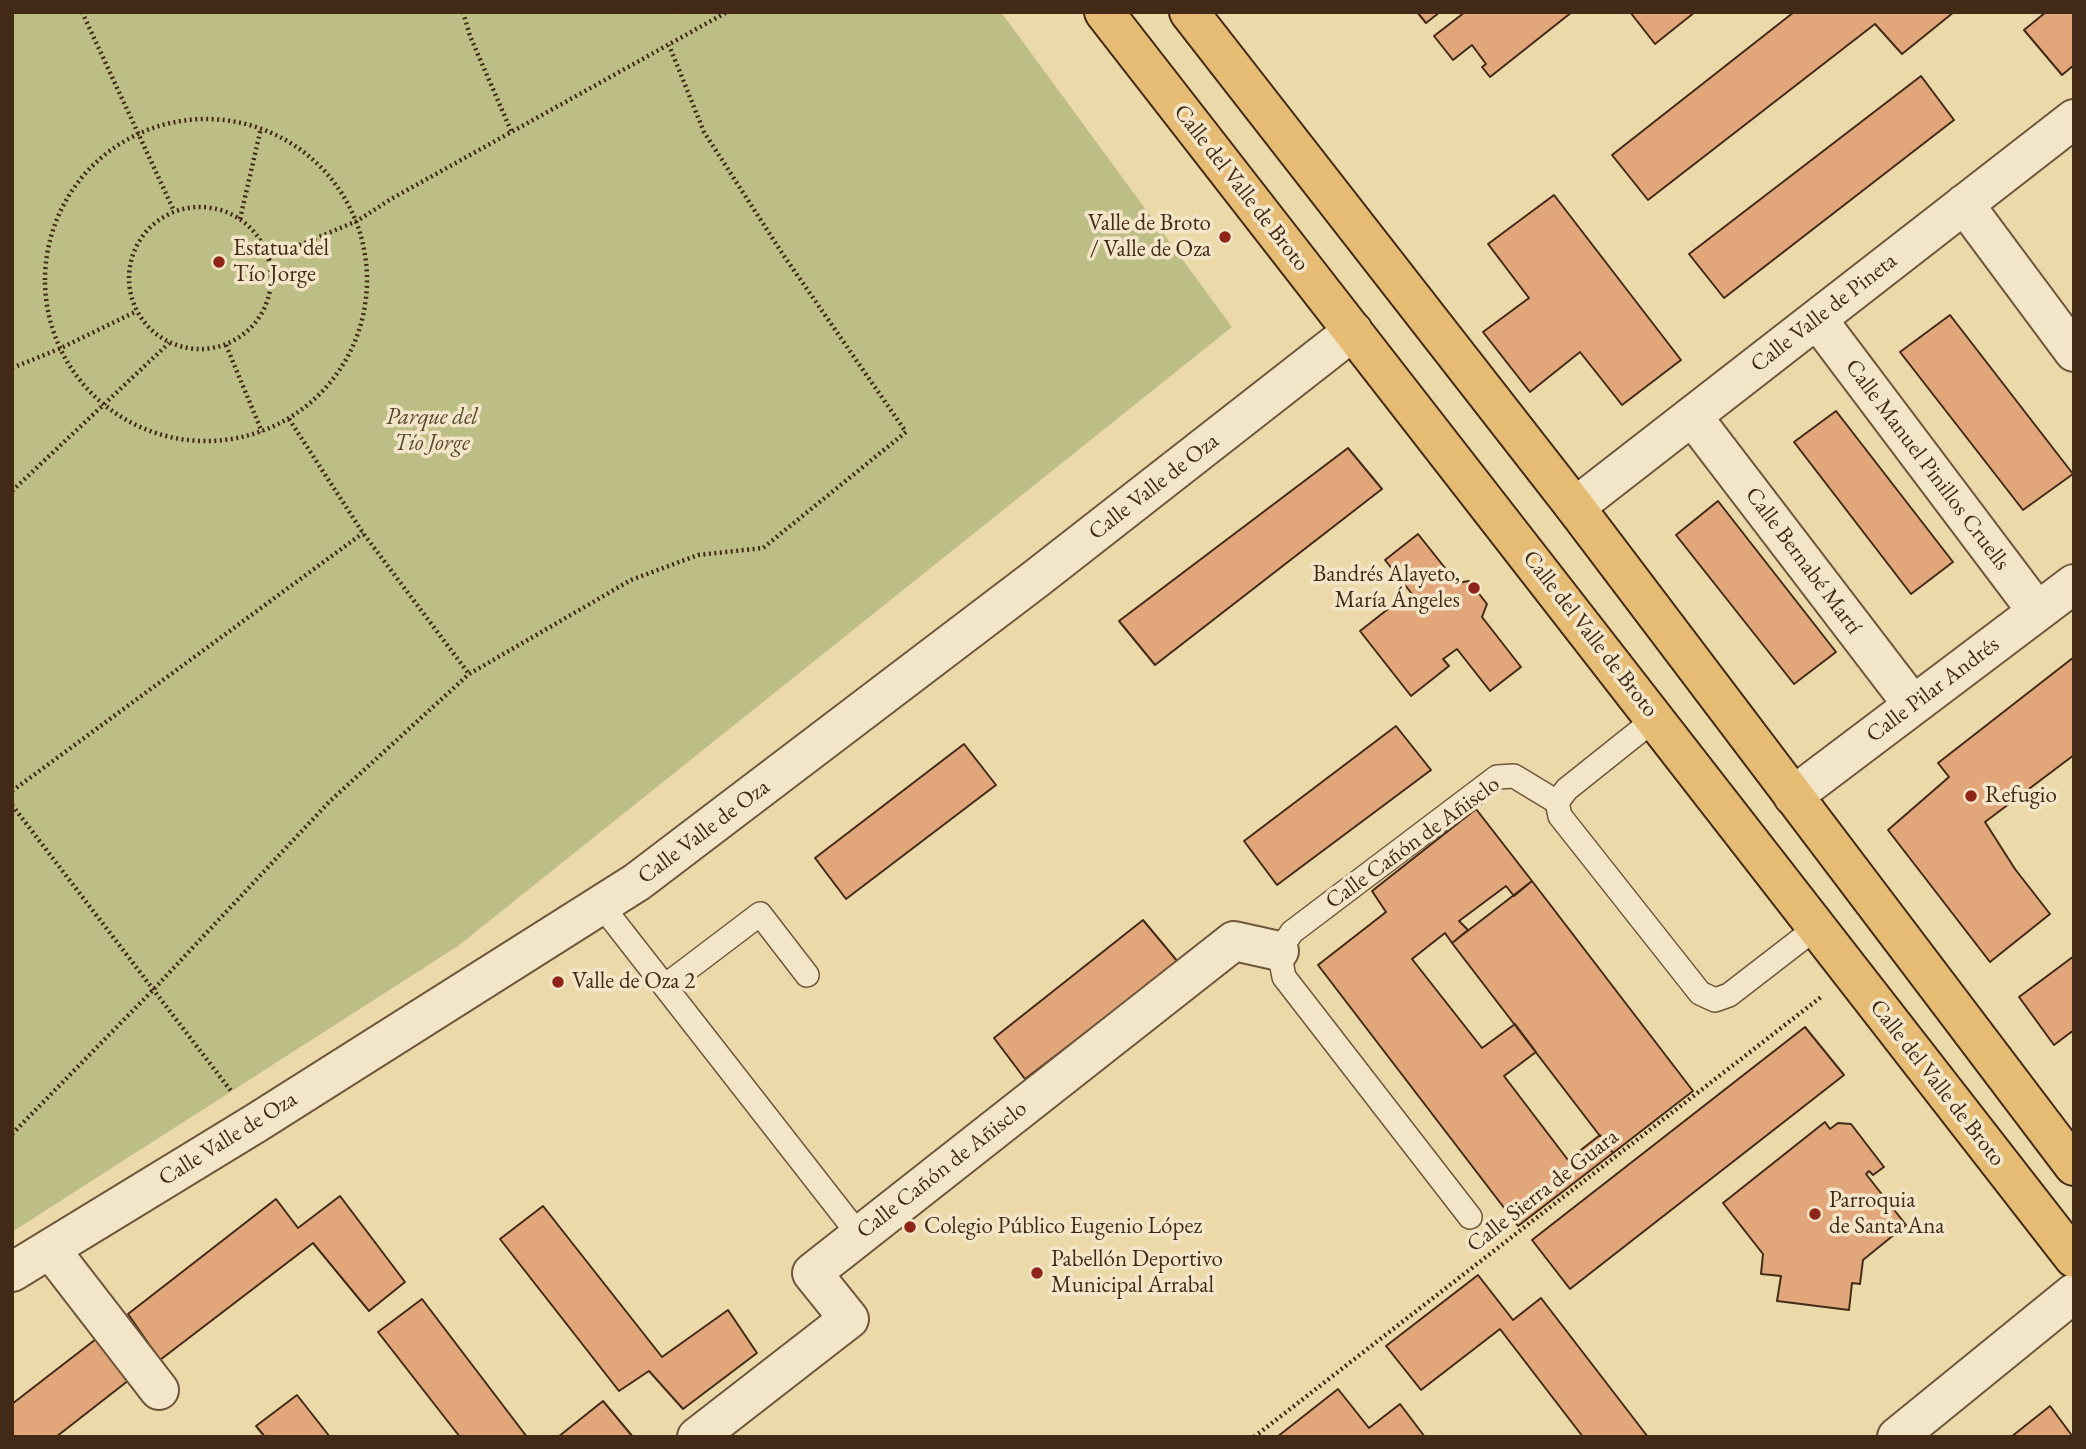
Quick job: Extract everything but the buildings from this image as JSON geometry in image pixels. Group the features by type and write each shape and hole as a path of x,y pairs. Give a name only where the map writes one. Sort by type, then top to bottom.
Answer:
{"main road":[{"name":"Calle del Valle de Broto","path":"1104,12 2074,1258"},
{"path":"1189,12 1575,508 2074,1166"}],"street":[{"name":"Calle Valle de Pineta","path":"1575,508 2074,119"},
{"path":"1965,204 2074,352"},
{"name":"Calle Manuel Pinillos Cruells","path":"1817,319 2037,611"},
{"name":"Calle Valle de Oza","path":"12,1272 603,906 701,836 1007,602 1353,331"},
{"name":"Calle Bernabé Martí","path":"1692,416 1913,705"},
{"name":"Calle Pilar Andrés","path":"1793,796 2074,584"},
{"name":"Calle Cañón de Añisclo","path":"697,1437 849,1319 812,1273 1234,941 1279,951"},
{"path":"50,1249 159,1390"},
{"path":"1897,1437 2074,1293"}],"lane":[{"path":"1656,718 1567,789 1557,802 1560,816 1700,993 1715,1000 1729,995 1817,927"},
{"name":"Calle Cañón de Añisclo","path":"1279,951 1292,932 1497,777 1514,776 1557,802"},
{"path":"603,906 859,1235"},
{"path":"665,986 760,914 807,975"},
{"path":"1279,951 1284,977 1470,1217"}],"path":[{"path":"82,12 174,211"},
{"path":"463,12 470,36 512,133"},
{"path":"269,258 357,221 391,199 727,12"},
{"path":"12,1134 153,990 329,802 469,674 631,580 698,555 763,548 906,432 782,253 704,132 669,45"},
{"path":"220,119 261,128 301,150 318,166 334,182 357,221 367,266 365,311 351,354 325,390 289,419 262,432 222,441 180,440 141,428 105,406 79,380 60,349 46,300 47,249 65,201 96,161 138,133 178,120 220,119"},
{"path":"240,219 261,128"},
{"path":"197,207 219,210 240,219 258,236 269,258 271,279 268,300 259,319 244,335 226,345 207,350 188,349 169,343 150,329 137,311 130,288 130,264 138,242 154,224 174,211 197,207"},
{"path":"12,368 60,349 137,311"},
{"path":"12,491 169,343"},
{"path":"226,345 262,432"},
{"path":"289,419 363,533 469,674"},
{"path":"12,791 363,533"},
{"path":"12,806 256,1122"},
{"name":"Calle Sierra de Guara","path":"1254,1437 1852,973"}],"green space":[{"name":"Parque del Tío Jorge","path":"12,12 670,12 672,15 677,12 1001,12 1232,327 458,946 12,1232"}],"place":[{"name":"Valle de Broto / Valle de Oza","path":"1225,237"},
{"name":"Estatua del Tío Jorge","path":"219,262"},
{"name":"Bandrés Alayeto, María Ángeles","path":"1474,588"},
{"name":"Refugio","path":"1971,796"},
{"name":"Valle de Oza 2","path":"558,982"},
{"name":"Parroquia de Santa Ana","path":"1815,1214"},
{"name":"Colegio Público Eugenio López","path":"910,1227"},
{"name":"Pabellón Deportivo Municipal Arrabal","path":"1037,1273"}]}
